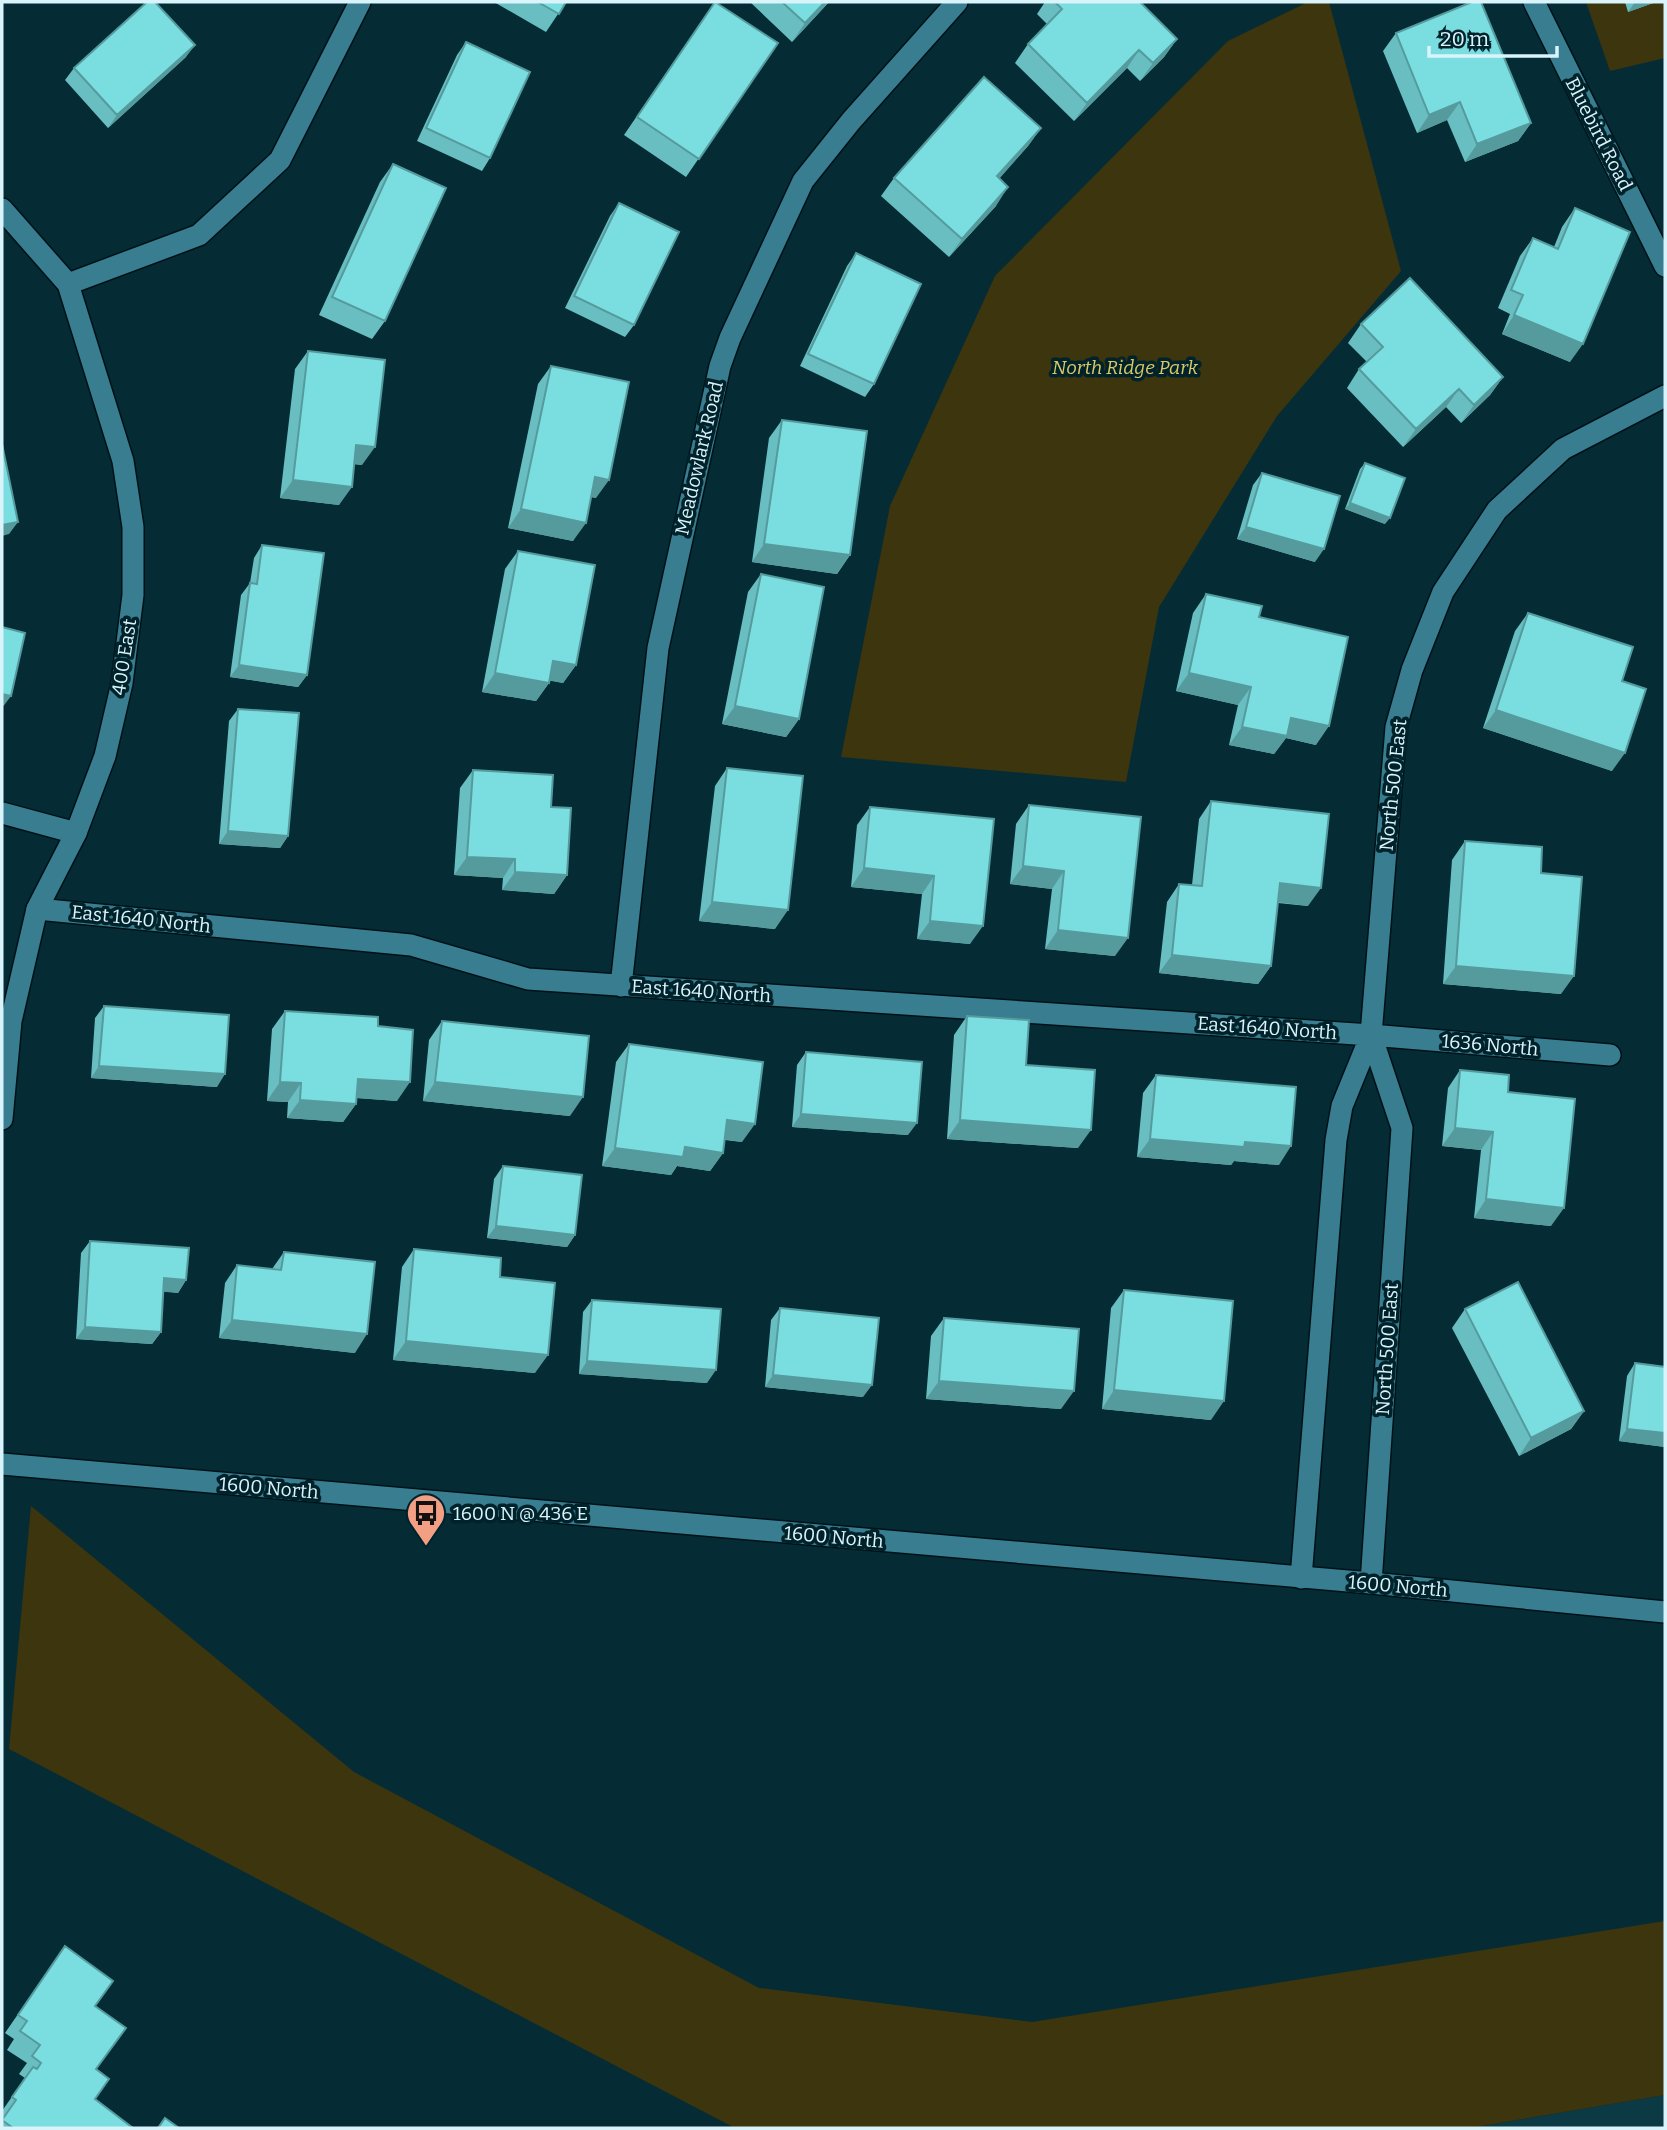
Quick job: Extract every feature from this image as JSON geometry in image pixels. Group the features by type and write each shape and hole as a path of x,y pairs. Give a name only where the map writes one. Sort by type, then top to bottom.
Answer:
{"street":[{"path":"68,284 199,235 279,160 360,2"},
{"name":"Meadowlark Road","path":"621,986 657,648 697,461 730,338 803,181 851,121 957,2"},
{"name":"Bluebird Road","path":"1534,2 1665,266"},
{"name":"400 East","path":"2,209 68,284 120,448 133,527 134,595 122,683 104,756 76,833 37,909 11,1021 2,1119"},
{"name":"North 500 East","path":"1301,1578 1336,1140 1342,1106 1371,1035 1396,727 1412,670 1443,592 1497,510 1563,449 1665,396"},
{"path":"2,813 76,833"},
{"name":"East 1640 North","path":"37,909 411,945 528,979 1371,1035"},
{"name":"North 500 East","path":"1371,1035 1402,1128 1371,1583"},
{"name":"1636 North","path":"1371,1035 1610,1055"},
{"name":"1600 North","path":"2,1464 1371,1583 1665,1612"}],"shaded area":[{"path":"1665,2095 1665,2128 1470,2128"}],"green space":[{"name":"North Ridge Park","path":"1308,2 1329,2 1401,271 1277,416 1159,607 1126,782 841,757 890,506 995,276 1228,41"},
{"path":"1586,2 1665,2 1665,58 1610,71"},
{"path":"31,1506 354,1772 759,1988 1032,2022 1665,1921 1665,2095 1470,2128 735,2128 9,1749"}],"building":[{"path":"147,2 155,2 195,45 117,115 74,68"},
{"path":"538,2 566,2 559,14"},
{"path":"715,2 778,43 699,159 637,117"},
{"path":"782,2 825,2 805,23"},
{"path":"1055,2 1140,2 1177,39 1153,63 1139,50 1087,103 1028,44 1062,9"},
{"path":"1472,2 1481,2 1531,123 1477,144 1460,102 1429,115 1396,33"},
{"path":"466,42 530,72 490,158 426,128"},
{"path":"984,77 1041,128 997,176 1008,187 962,239 894,178"},
{"path":"393,164 446,188 385,321 332,297"},
{"path":"619,203 679,232 634,325 574,296"},
{"path":"1575,208 1630,232 1583,344 1514,315 1523,295 1511,290 1533,238 1558,249"},
{"path":"856,253 921,284 874,384 808,354"},
{"path":"1410,278 1503,377 1474,405 1459,389 1416,429 1359,369 1383,347 1361,324"},
{"path":"308,351 385,360 375,447 356,445 352,487 293,480"},
{"path":"551,366 629,382 609,480 595,477 586,523 521,509"},
{"path":"782,420 867,431 850,555 764,544"},
{"path":"2,444 18,522 2,525"},
{"path":"1365,463 1405,478 1390,518 1350,503"},
{"path":"1262,473 1340,496 1324,549 1246,527"},
{"path":"262,545 324,553 307,675 239,665 250,583 257,584"},
{"path":"518,551 595,565 576,665 553,661 549,683 495,673"},
{"path":"761,574 824,587 799,719 735,706"},
{"path":"1206,594 1262,606 1259,617 1348,637 1329,726 1291,718 1287,736 1242,727 1251,687 1189,673"},
{"path":"1528,613 1633,647 1622,681 1646,689 1625,753 1496,710"},
{"path":"2,627 25,633 11,696 2,694"},
{"path":"238,709 299,713 288,836 228,831"},
{"path":"727,768 803,776 788,910 712,902"},
{"path":"473,770 553,775 551,807 571,808 567,875 515,872 515,859 467,857"},
{"path":"1211,801 1329,814 1321,888 1280,883 1271,966 1172,955 1179,884 1202,886"},
{"path":"1029,805 1141,817 1128,938 1058,930 1064,871 1023,866"},
{"path":"870,807 994,819 983,926 930,921 934,876 864,868"},
{"path":"1465,841 1542,847 1541,873 1582,877 1574,976 1456,966"},
{"path":"104,1006 229,1015 225,1074 99,1066"},
{"path":"285,1011 378,1017 378,1026 413,1030 410,1082 358,1079 356,1104 300,1100 301,1083 280,1082"},
{"path":"967,1016 1029,1020 1026,1065 1095,1070 1091,1130 960,1120"},
{"path":"442,1021 589,1036 583,1097 435,1082"},
{"path":"629,1044 763,1062 755,1124 727,1120 723,1153 685,1147 683,1157 615,1148"},
{"path":"806,1052 922,1062 917,1123 801,1114"},
{"path":"1460,1070 1509,1075 1508,1092 1575,1099 1564,1208 1486,1199 1493,1132 1455,1128"},
{"path":"1156,1075 1296,1087 1291,1146 1245,1142 1244,1147 1150,1139"},
{"path":"503,1166 582,1175 575,1235 496,1226"},
{"path":"90,1241 189,1248 186,1280 164,1278 161,1332 85,1327"},
{"path":"414,1249 501,1258 500,1277 555,1283 548,1355 406,1341"},
{"path":"284,1252 375,1262 367,1334 232,1320 237,1265 281,1270"},
{"path":"1518,1282 1584,1411 1531,1438 1465,1309"},
{"path":"1124,1290 1233,1301 1224,1401 1114,1390"},
{"path":"592,1300 721,1309 716,1370 587,1361"},
{"path":"780,1308 879,1318 872,1385 773,1375"},
{"path":"944,1318 1079,1329 1074,1391 939,1381"},
{"path":"1635,1363 1665,1367 1665,1433 1627,1429"},
{"path":"65,1946 113,1981 95,2006 126,2028 96,2069 109,2079 95,2099 133,2128 13,2128 2,2120 16,2100 12,2097 33,2067 37,2069 41,2063 32,2056 40,2045 20,2031 27,2021 18,2015"},
{"path":"165,2118 179,2128 158,2128"}],"place":[{"name":"1600 N @ 436 E","path":"426,1547"}]}
